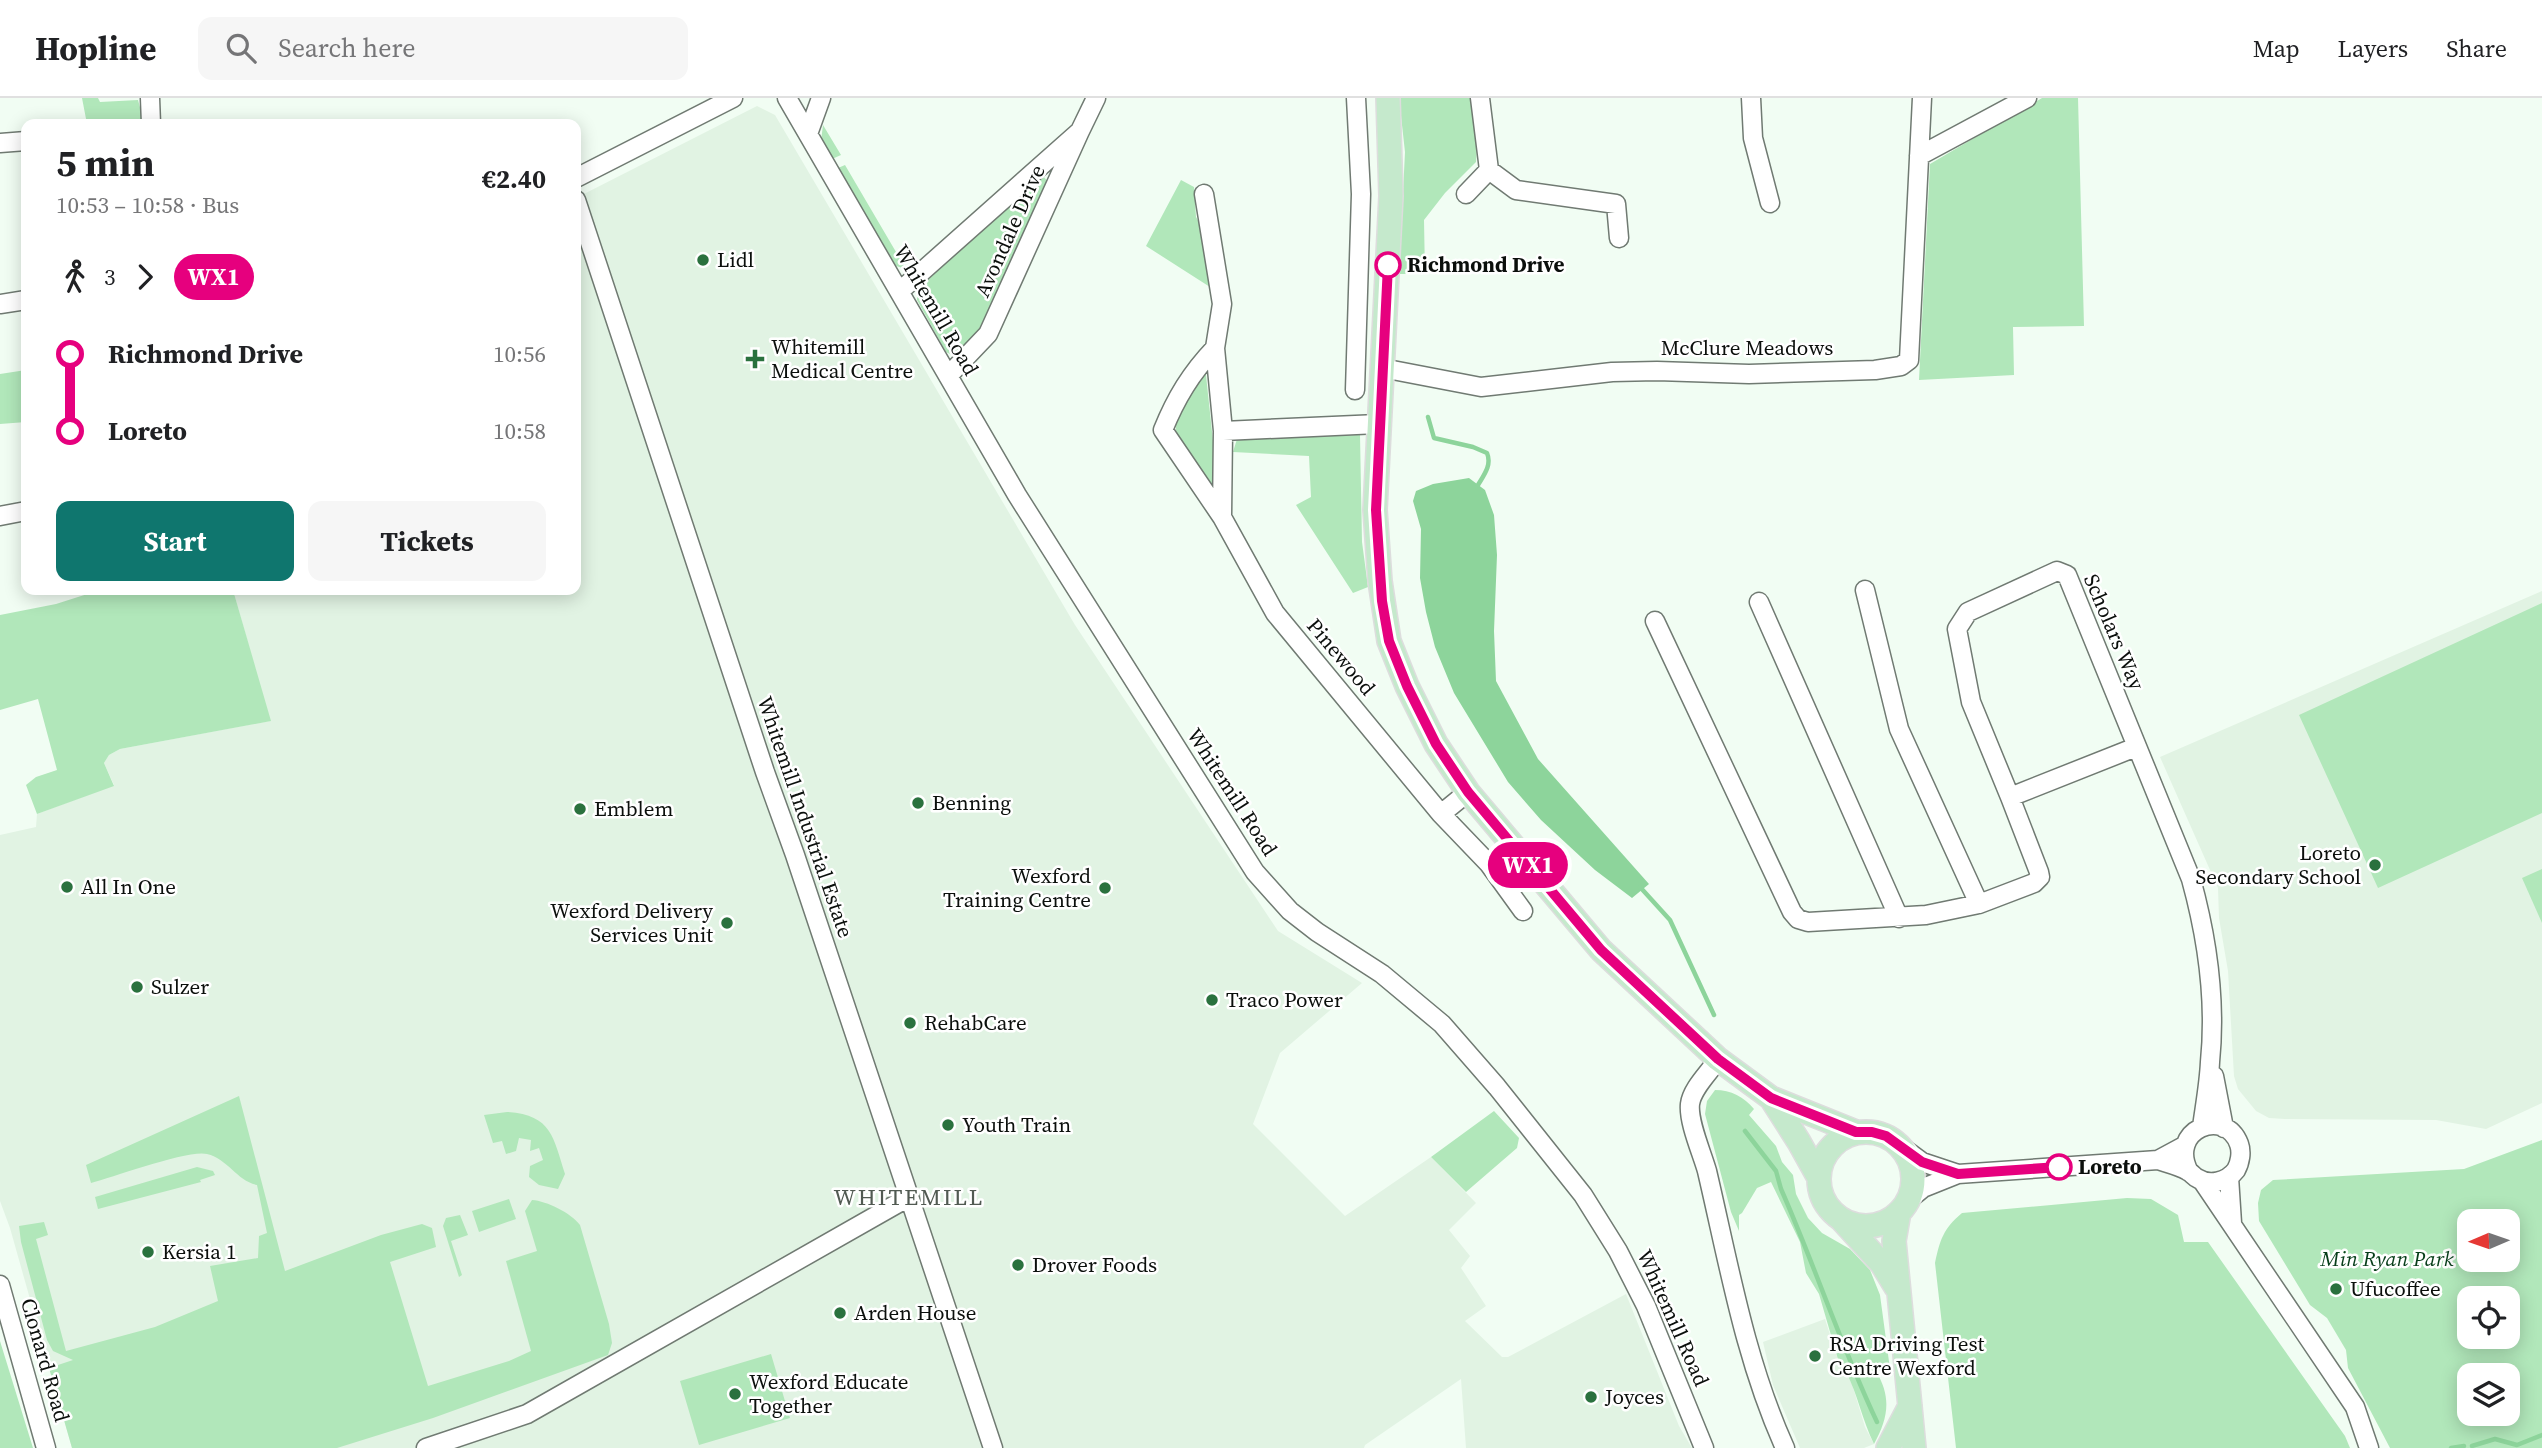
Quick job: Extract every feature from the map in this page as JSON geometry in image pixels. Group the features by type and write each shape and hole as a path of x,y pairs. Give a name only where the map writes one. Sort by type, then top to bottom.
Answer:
{"main road":[{"path":"1388,98 1391,196 1378,424 1376,510 1380,581 1389,641 1407,686 1436,744 1468,792 1601,950 1718,1059 1771,1098 1856,1132 1872,1132 1886,1136 1899,1146 1908,1158 1912,1187 1903,1206 1894,1241 1914,1448"},
{"path":"1771,1098 1819,1178 1829,1208 1882,1264 1898,1289"},
{"path":"1819,1178 1822,1162 1830,1148 1842,1138 1856,1132"},
{"path":"1841,1219 1872,1225 1887,1220 1903,1206"},
{"path":"1888,1448 1910,1406"}],"street":[{"path":"150,98 151,119"},
{"path":"581,175 733,98"},
{"name":"Whitemill Road","path":"787,98 1038,529 1255,872 1290,911 1382,974 1442,1024 1497,1087 1583,1195 1619,1251 1646,1306 1704,1448"},
{"path":"808,134 821,98"},
{"name":"Avondale Drive","path":"948,376 988,334 1096,98"},
{"path":"1355,390 1361,194 1356,98"},
{"path":"1480,98 1489,170 1516,190 1616,204 1619,238"},
{"path":"1751,98 1753,138 1770,203"},
{"name":"McClure Meadows","path":"1382,368 1481,387 1612,372 1749,374 1875,370 1901,366 1909,360 1922,98"},
{"path":"1919,156 2027,98"},
{"name":"Avondale Drive","path":"900,291 1080,131"},
{"path":"0,143 21,141"},
{"path":"1466,194 1489,170"},
{"name":"Pinewood","path":"1204,194 1222,303 1215,348 1223,431 1222,517"},
{"path":"1361,194 1391,196"},
{"name":"Whitemill Industrial Estate","path":"581,215 993,1448"},
{"path":"0,304 21,301"},
{"name":"Pinewood","path":"1215,348 1193,371 1174,401 1163,430 1222,517 1275,613 1441,814 1489,864 1523,911"},
{"path":"1223,431 1378,424"},
{"path":"0,516 21,511"},
{"name":"Scholars Way","path":"1655,621 1792,912 1798,919 1808,922 1899,918 1979,904 2034,883 2040,877 1971,702 1957,629 1968,612 2057,572 2067,575 2136,747"},
{"path":"1865,590 1899,729 1979,904"},
{"path":"1759,602 1899,918"},
{"path":"2010,797 2136,747 2191,879 2198,904 2208,961 2211,1060 2224,1128"},
{"path":"1441,814 1468,792"},
{"path":"1718,1059 1695,1091 1690,1104 1692,1117 1753,1368 1785,1448"},
{"path":"2202,1127 2211,1060"},
{"path":"2158,1160 2196,1177 2221,1181 2229,1177 2239,1161 2241,1152 2236,1138 2217,1125 2202,1127 2194,1131 2184,1146 2183,1155 2196,1177 2232,1223 2355,1407 2369,1448"},
{"path":"1899,1146 1922,1162 1958,1174"},
{"path":"1903,1206 1923,1188 1958,1174 2158,1160 2184,1146"},
{"path":"2229,1177 2232,1223"},
{"path":"426,1448 527,1415 909,1196"},
{"name":"Clonard Road","path":"0,1285 46,1448"}],"shaded area":[{"path":"757,106 775,115 1075,625 1278,931 1362,983 1280,1053 1253,1124 1345,1216 1431,1157 1476,1203 1449,1230 1470,1256 1461,1268 1486,1306 1465,1321 1502,1357 1508,1357 1626,1294 1679,1426 1692,1448 1466,1448 1461,1379 1364,1448 72,1448 0,1201 0,835 36,827 37,814 114,785 104,763 109,755 120,749 270,721 234,595 581,595 581,195"},
{"path":"1469,478 1485,490 1494,515 1497,555 1494,631 1496,681 1538,759 1649,884 1632,898 1595,870 1541,820 1508,782 1454,693 1435,647 1420,578 1421,529 1413,501 1416,491 1433,484"},
{"name":"Loreto Secondary School","path":"2542,591 2542,1103 2486,1129 2436,1120 2269,1118 2256,1111 2238,1089 2234,1076 2228,971 2219,918 2218,888 2160,757"},
{"path":"1825,1319 1842,1372 1845,1371 1852,1384 1865,1427 1874,1444 1864,1448 1800,1448 1773,1385 1763,1342"}],"green space":[{"path":"82,98 98,98 100,102 138,100 141,111 141,119 86,119"},
{"path":"1399,98 1470,98 1477,147 1476,162 1445,193 1424,220 1425,274 1399,274 1405,152"},
{"path":"2042,98 2078,98 2084,326 2013,327 2014,375 1919,380 1930,164"},
{"path":"823,125 841,155 832,159 821,141"},
{"path":"845,165 906,269 896,266 838,168"},
{"path":"1044,177 1048,182 975,338 963,352 952,355 946,352 917,300 917,290 1037,179"},
{"path":"1181,180 1194,187 1196,217 1203,229 1210,287 1146,246"},
{"path":"1205,366 1218,488 1213,493 1176,431 1175,416"},
{"path":"21,371 21,422 0,424 0,374"},
{"path":"1360,435 1362,542 1368,587 1353,593 1296,505 1311,497 1309,456 1233,452 1237,439"},
{"path":"84,595 234,595 271,721 120,749 109,755 104,763 114,786 37,814 26,785 36,777 57,770 38,699 0,710 0,615 56,604"},
{"path":"2542,603 2542,813 2378,888 2299,715"},
{"path":"2542,869 2542,923 2522,878"},
{"path":"1715,1090 1737,1095 1754,1109 1749,1115 1776,1146 1782,1162 1793,1175 1796,1194 1808,1218 1822,1233 1850,1249 1870,1270 1880,1295 1890,1369 1876,1371 1884,1390 1886,1408 1874,1444 1846,1372 1842,1373 1819,1294 1806,1273 1800,1242 1771,1182 1757,1188 1739,1215 1739,1231 1731,1212 1705,1114 1707,1101"},
{"path":"239,1096 285,1271 381,1235 422,1224 432,1228 436,1247 390,1262 428,1386 509,1361 531,1351 506,1261 537,1251 525,1211 532,1200 558,1208 580,1225 609,1324 612,1343 608,1355 433,1418 337,1448 72,1448 49,1368 73,1360 53,1351 47,1340 19,1226 44,1222 48,1235 36,1239 66,1351 155,1327 218,1301 210,1266 258,1258 259,1236 267,1233 257,1185 244,1179 221,1160 207,1154 169,1159 91,1183 86,1165"},
{"path":"1494,1111 1519,1138 1517,1148 1466,1192 1431,1157"},
{"path":"507,1112 533,1118 548,1130 565,1174 558,1189 539,1185 529,1177 530,1166 543,1160 539,1148 530,1151 531,1140 519,1138 516,1151 506,1154 502,1141 493,1143 484,1115"},
{"name":"Min Ryan Park","path":"2542,1140 2542,1448 2390,1448 2348,1368 2346,1350 2327,1318 2310,1305 2259,1221 2258,1203 2261,1190 2273,1180 2464,1169"},
{"path":"197,1167 213,1171 215,1175 200,1180 201,1182 98,1209 95,1197"},
{"path":"2127,1198 2151,1199 2178,1215 2184,1242 2208,1242 2345,1436 2350,1448 1956,1448 1935,1263 1946,1230 1962,1213"},
{"path":"509,1199 516,1219 479,1232 472,1211"},
{"path":"460,1215 468,1235 451,1241 462,1275 459,1277 443,1226 446,1218"},
{"path":"0,1341 33,1448 0,1448"},
{"name":"Wexford Educate Together","path":"771,1354 790,1418 699,1445 680,1381"}],"waterway":[{"path":"1428,417 1434,438 1487,453 1488,466 1478,485"},
{"path":"1640,887 1670,920 1714,1015"},
{"path":"1745,1131 1776,1171 1877,1422"},
{"path":"2472,1446 2495,1439 2517,1445 2542,1435"},
{"path":"2451,1448 2464,1446"}],"bus line":[{"name":"WX1","path":"1388,265 1378,424 1376,510 1382,601 1389,641 1407,686 1436,744 1468,792 1601,950 1718,1059 1771,1098 1856,1132 1872,1132 1886,1136 1922,1162 1958,1174 2059,1167"}],"place":[{"name":"Lidl","path":"703,260"},
{"name":"Richmond Drive","path":"1388,265"},
{"name":"Whitemill Medical Centre","path":"755,359"},
{"name":"Benning","path":"918,803"},
{"name":"Emblem","path":"580,809"},
{"name":"Loreto Secondary School","path":"2375,865"},
{"name":"All In One","path":"67,887"},
{"name":"Wexford Training Centre","path":"1105,888"},
{"name":"Wexford Delivery Services Unit","path":"727,923"},
{"name":"Sulzer","path":"137,987"},
{"name":"Traco Power","path":"1212,1000"},
{"name":"RehabCare","path":"910,1023"},
{"name":"Youth Train","path":"948,1125"},
{"name":"Loreto","path":"2059,1167"},
{"name":"Kersia 1","path":"148,1252"},
{"name":"Drover Foods","path":"1018,1265"},
{"name":"Ufucoffee","path":"2336,1289"},
{"name":"Arden House","path":"840,1313"},
{"name":"RSA Driving Test Centre Wexford","path":"1815,1356"},
{"name":"Wexford Educate Together","path":"735,1394"},
{"name":"Joyces","path":"1591,1397"}],"district":[{"name":"WHITEMILL","path":"909,1197"}]}
